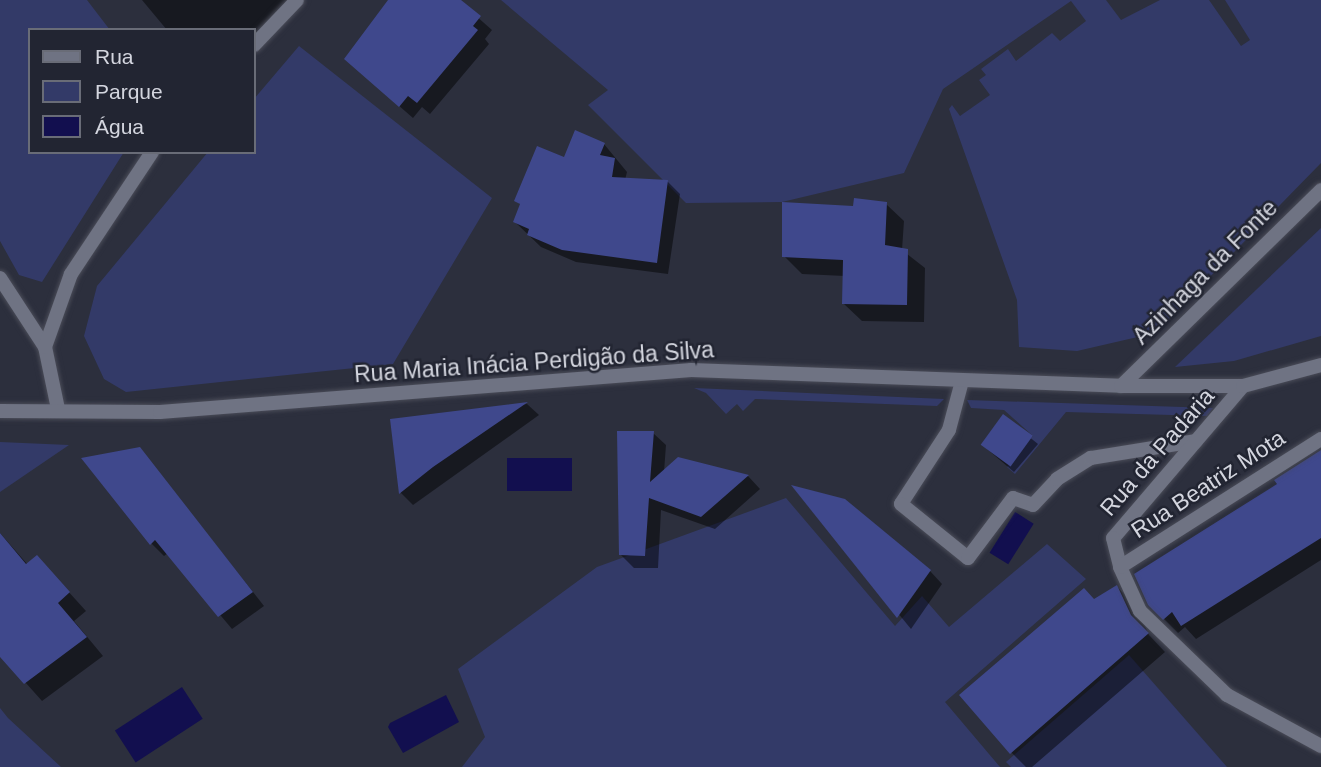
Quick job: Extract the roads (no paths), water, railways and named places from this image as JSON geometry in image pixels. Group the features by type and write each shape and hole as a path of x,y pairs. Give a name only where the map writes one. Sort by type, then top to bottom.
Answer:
{"street":[{"path":"256,44 297,0"},
{"path":"45,346 71,274 151,154"},
{"name":"Azinhaga da Fonte","path":"1121,386 1321,190"},
{"path":"0,278 45,346 58,408"},
{"name":"Rua Maria Inácia Perdigão da Silva","path":"0,411 58,408 160,412 691,370 1121,386 1243,386 1321,365"},
{"path":"962,381 949,430 901,504 968,558 1013,498 1033,505 1057,479 1091,458 1196,441"},
{"name":"Rua da Padaria","path":"1243,386 1113,538 1120,567 1140,611 1227,695 1321,746"},
{"name":"Rua Beatriz Mota","path":"1120,567 1321,439"}],"water":[{"path":"507,458 572,458 572,491 507,491"},
{"path":"1015,512 1034,524 1008,564 990,553"},
{"path":"182,687 203,719 136,762 115,731"},
{"path":"446,695 459,722 403,753 388,727 390,723"}]}
